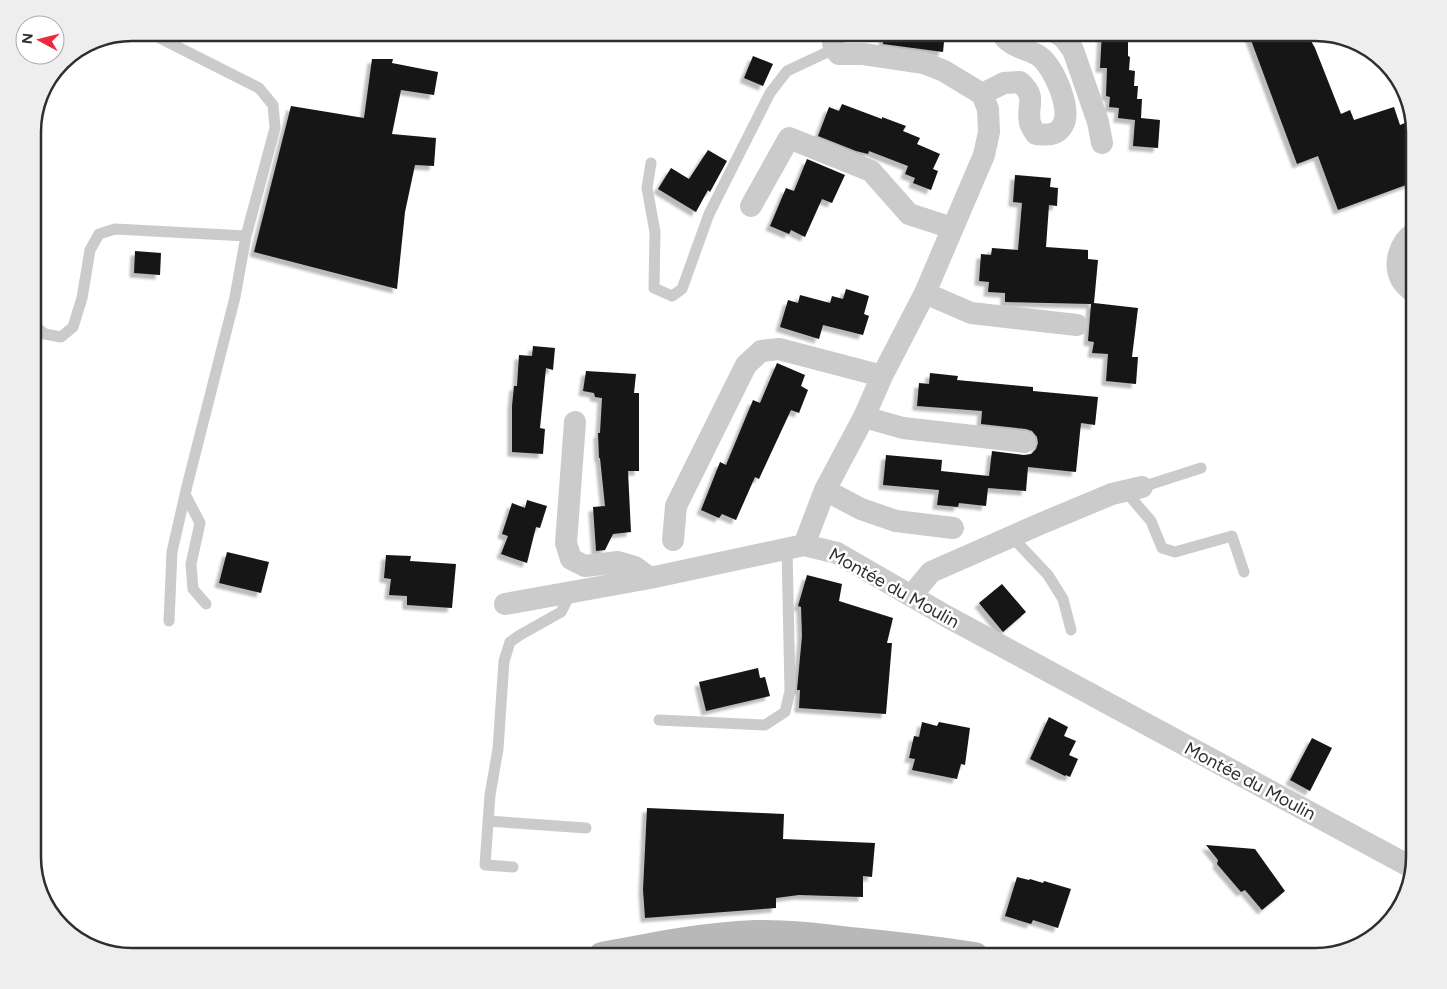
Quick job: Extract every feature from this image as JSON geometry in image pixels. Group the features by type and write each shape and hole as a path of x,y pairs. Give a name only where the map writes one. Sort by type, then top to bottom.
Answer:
{"street":[{"path":"505,604 650,578 796,547 864,417 882,376 925,293 984,154 989,132 988,109 982,94 944,71 924,63 873,55 839,54 834,41"},
{"path":"982,94 1004,83 1020,82 1028,90 1031,104 1030,123 1036,134 1049,135 1060,130 1066,120 1064,99 1049,66 1039,56 1007,41"},
{"path":"1066,41 1073,50 1098,122 1102,143"},
{"path":"752,206 789,138 871,172 908,214 952,228"},
{"path":"1406,240 1399,254 1398,268 1401,280 1406,285"},
{"path":"925,293 971,313 1077,325"},
{"path":"673,540 676,506 746,365 760,351 779,349 882,376"},
{"path":"864,417 903,428 1025,442"},
{"path":"575,422 566,543 571,559 585,566 618,562 635,567 650,578"},
{"path":"825,490 861,509 896,521 953,528"},
{"path":"911,596 931,572 1112,494 1134,490"},
{"name":"Montée du Moulin","path":"796,547 837,553 954,621 1405,865"},
{"path":"643,948 714,937 758,934 825,938 920,948"}],"lane":[{"path":"166,41 259,88 273,105 275,128 246,236 234,298 172,552 169,621"},
{"path":"651,163 647,188 655,232 654,288 672,296 682,289 709,214 770,93 787,71 834,41"},
{"path":"41,331 45,334 61,337 73,327 82,298 90,250 99,234 115,229 246,236"},
{"path":"1201,468 1134,490 1151,521 1162,548 1175,552 1232,536 1244,572"},
{"path":"185,494 200,523 191,564 192,589 206,604"},
{"path":"1011,536 1048,575 1063,599 1072,630"},
{"path":"659,720 765,725 785,712 790,691 796,547"},
{"path":"513,867 485,865 490,795 498,749 504,661 510,642 520,634 561,612 571,593"},
{"path":"488,821 586,828"}],"building":[{"path":"883,41 944,41 943,52 883,44"},
{"path":"1102,41 1128,42 1129,70 1135,71 1134,86 1138,86 1137,99 1142,99 1141,118 1160,120 1158,148 1133,146 1135,120 1118,118 1119,108 1109,107 1110,97 1106,96 1107,68 1100,68"},
{"path":"1251,41 1311,41 1341,114 1350,110 1354,120 1394,107 1400,125 1405,123 1406,185 1338,210 1318,156 1297,164"},
{"path":"753,56 773,64 763,86 744,78"},
{"path":"372,59 393,59 392,63 438,72 434,95 401,90 392,134 436,138 434,166 415,165 405,212 397,289 254,252 291,106 364,118"},
{"path":"842,104 906,126 903,131 920,138 917,144 940,154 933,169 938,171 931,190 913,183 915,178 905,174 908,166 869,151 868,154 856,151 818,136 829,107 839,111"},
{"path":"708,150 727,161 710,192 708,190 696,212 658,189 671,168 689,179"},
{"path":"807,159 845,175 832,203 822,199 805,237 791,230 789,234 770,226 786,188 794,191"},
{"path":"1015,175 1051,178 1050,187 1058,188 1057,206 1049,205 1046,247 1088,250 1088,259 1098,260 1094,303 1138,308 1132,357 1138,357 1136,384 1106,381 1108,354 1092,353 1094,342 1088,341 1091,304 1005,302 1005,293 988,292 989,282 979,281 981,254 991,255 992,248 1018,250 1022,203 1013,202"},
{"path":"135,251 161,253 160,275 134,273"},
{"path":"846,289 869,296 864,314 869,316 863,335 823,325 819,339 780,327 788,300 798,303 800,295 830,303 832,296 843,299"},
{"path":"533,346 555,348 553,370 546,368 540,428 545,429 543,454 512,452 512,406 514,386 517,386 519,355 532,356"},
{"path":"777,363 805,375 801,386 808,390 799,413 791,410 759,479 755,477 736,520 722,514 719,518 701,510 720,462 726,465 753,400 760,403"},
{"path":"586,371 636,374 634,393 639,393 639,471 628,471 631,532 613,534 605,550 596,551 593,507 605,506 598,433 600,433 602,398 595,397 594,393 583,391"},
{"path":"930,373 958,376 957,380 1033,387 1033,391 1098,397 1095,425 1081,423 1076,472 1028,467 1026,491 988,488 986,506 959,503 958,507 937,505 939,490 883,485 886,455 942,460 941,471 989,476 992,451 1024,455 1031,454 1036,449 1037,437 1032,431 981,424 982,411 917,406 919,383 929,384"},
{"path":"527,500 547,506 540,528 536,527 527,563 501,554 508,536 502,534 512,503 525,508"},
{"path":"227,552 269,562 261,593 219,583"},
{"path":"386,555 411,556 410,561 456,564 452,608 407,605 407,596 389,595 391,579 384,578"},
{"path":"807,575 842,584 839,601 893,618 887,643 892,643 886,714 799,708 800,690 797,690 802,636 801,607 798,606"},
{"path":"1002,584 1026,612 1003,632 979,603"},
{"path":"758,668 760,678 765,677 770,696 706,711 699,682"},
{"path":"1049,717 1068,727 1064,736 1076,741 1069,755 1078,759 1070,777 1030,759"},
{"path":"922,722 937,726 939,722 970,728 965,765 961,764 957,779 912,770 915,759 909,758 914,736 919,737"},
{"path":"1312,738 1332,748 1310,791 1290,780"},
{"path":"647,808 784,814 783,839 875,843 872,877 863,876 863,897 799,895 776,898 776,908 645,918 643,890"},
{"path":"1206,845 1255,849 1285,891 1262,910 1245,890 1241,892 1217,864 1218,860"},
{"path":"1017,877 1043,883 1044,881 1071,889 1058,928 1033,920 1031,924 1005,916"}]}
